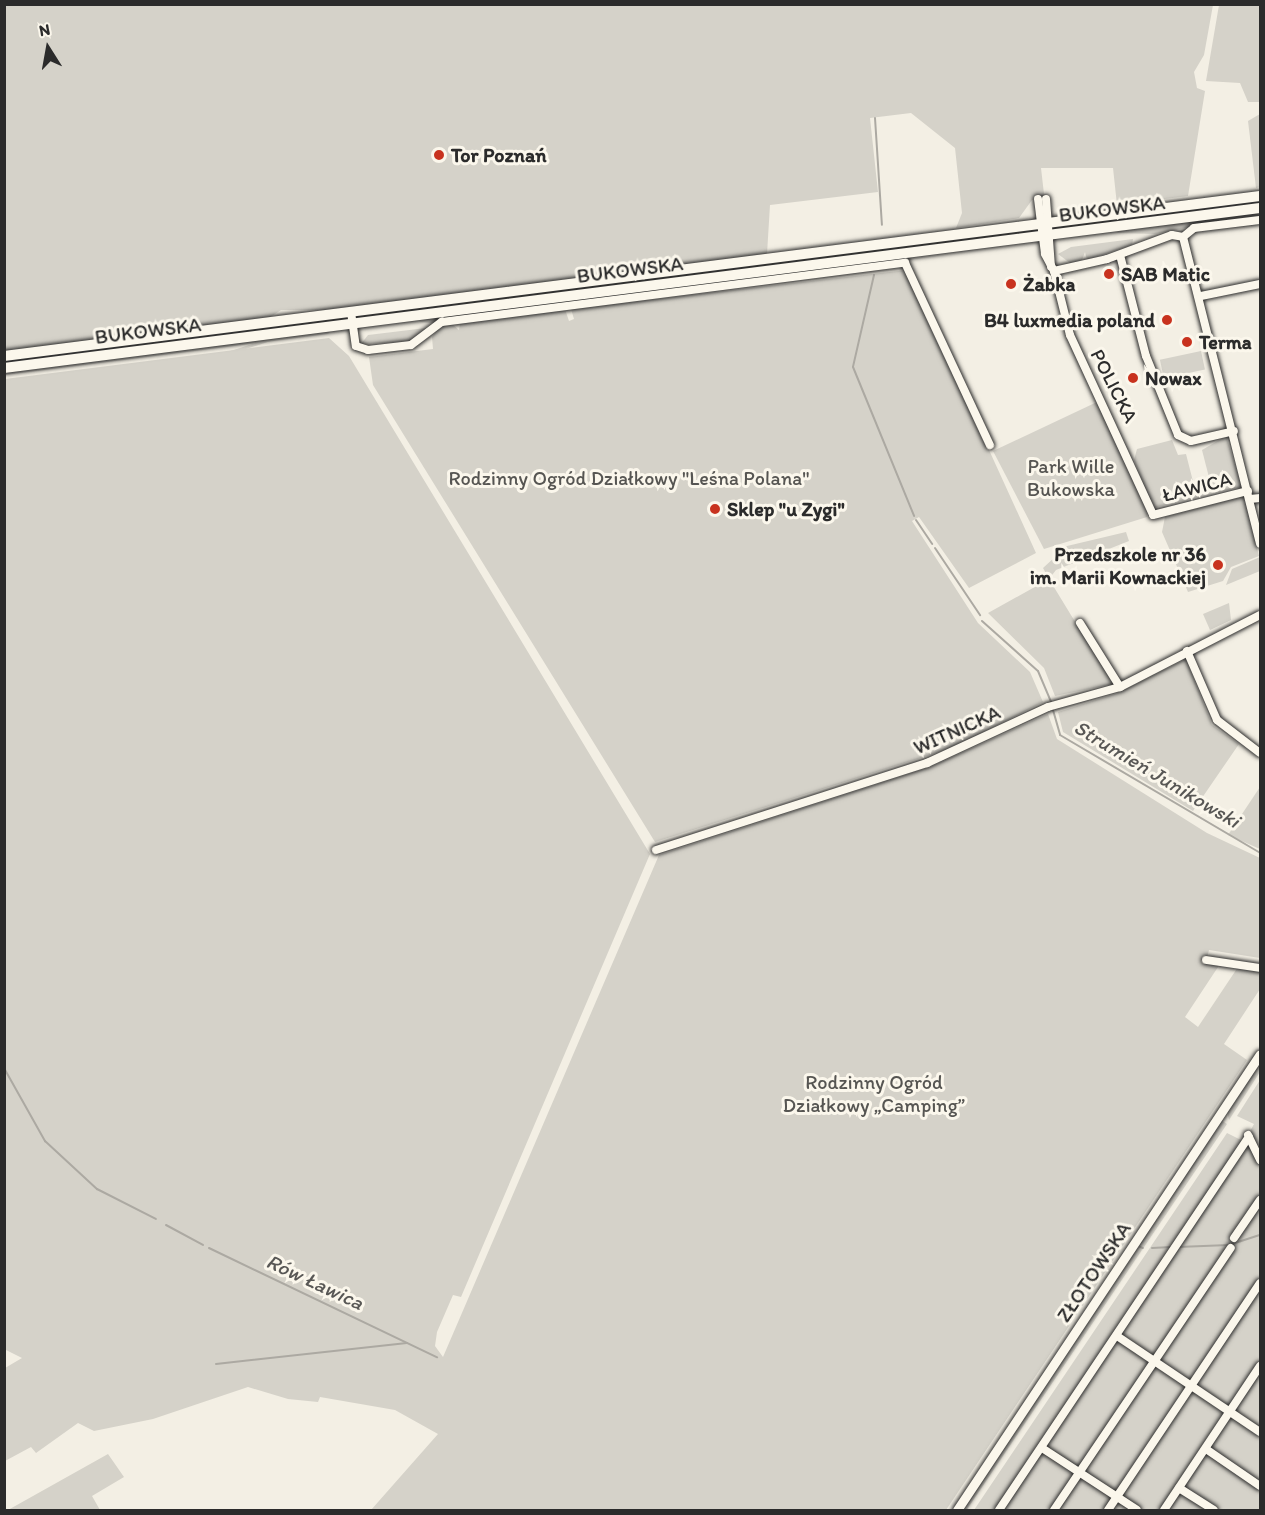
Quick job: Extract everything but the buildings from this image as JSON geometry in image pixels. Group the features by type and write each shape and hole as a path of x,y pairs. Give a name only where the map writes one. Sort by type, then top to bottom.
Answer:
{"main road":[{"name":"BUKOWSKA","path":"4,356 1260,196"},
{"name":"BUKOWSKA","path":"4,368 1260,208"}],"street":[{"name":"POLICKA","path":"1042,199 1053,269 1072,338 1153,515"},
{"path":"1183,237 1189,230 1260,220"},
{"path":"1053,269 1120,255 1172,235 1183,237"},
{"path":"1183,237 1202,296 1260,543"},
{"path":"1120,255 1146,356 1179,435 1191,441 1234,431"},
{"path":"351,312 358,348 368,350 411,345 442,322 905,263 990,445"},
{"path":"1202,296 1260,284"},
{"name":"ŁAWICA","path":"1153,515 1249,495 1260,498"},
{"name":"WITNICKA","path":"656,850 927,763 1048,707 1120,687 1260,615"},
{"path":"1080,623 1120,687"},
{"path":"1187,651 1217,720 1260,753"},
{"path":"1206,960 1260,968"},
{"name":"ZŁOTOWSKA","path":"957,1510 1260,1054"},
{"path":"999,1510 1248,1136 1260,1160"},
{"path":"1234,1238 1260,1200"},
{"path":"1054,1510 1231,1248"},
{"path":"1108,1510 1260,1283"},
{"path":"1116,1336 1260,1432"},
{"path":"1164,1510 1230,1411 1257,1377 1260,1366"},
{"path":"1042,1448 1137,1510"},
{"path":"1206,1449 1260,1486"},
{"path":"1179,1488 1214,1510"}],"green space":[{"name":"Tor Poznań","path":"4,5 1213,5 1204,55 1194,72 1197,88 1205,91 1188,196 1117,205 1113,168 1041,168 1044,194 1051,198 1032,200 1019,218 956,228 962,213 955,148 911,113 870,118 878,192 770,205 767,254 332,310 281,310 269,318 5,351"},
{"path":"1219,5 1260,5 1260,102 1248,102 1240,83 1206,81"},
{"path":"1260,114 1260,187 1256,188 1248,121"},
{"path":"1260,213 1155,234 1115,233 1120,231"},
{"path":"1133,239 1132,245 1087,260 1085,252 1082,260 1070,263 1058,254 1071,247"},
{"path":"952,254 432,323 419,322 429,318"},
{"path":"762,265 761,267 444,305 461,302"},
{"name":"Rodzinny Ogród Działkowy \"Leśna Polana\"","path":"907,270 1036,553 969,588 919,517 912,521 978,623 1030,672 1043,702 952,748 655,842 373,385 369,357 433,349 432,337 441,325 452,324 459,330 460,323 565,309 569,321 574,319 571,309"},
{"path":"329,319 330,322 18,423 17,420"},
{"path":"426,328 412,342 361,344 368,335"},
{"path":"331,331 328,334 5,375 4,372"},
{"name":"Rodzinny Ogród Działkowy „Camping”","path":"329,338 349,356 650,854 461,1297 453,1295 437,1332 435,1346 443,1357 659,855 930,767 1048,714 1057,739 1207,833 1260,858 1260,958 1209,950 1206,962 1220,964 1185,1017 1198,1027 1238,967 1260,971 1260,989 1224,1044 1247,1060 946,1510 371,1510 438,1434 395,1410 320,1397 318,1402 288,1399 248,1387 153,1419 94,1431 78,1423 36,1453 31,1447 5,1461 5,1368 22,1358 4,1349 5,379"},
{"path":"1201,351 1205,370 1164,378 1160,360"},
{"name":"Park Wille Bukowska","path":"1097,402 1148,507 1147,517 1044,549 993,451"},
{"path":"1226,436 1242,487 1213,493 1202,450"},
{"path":"1172,440 1178,455 1186,454 1197,497 1153,508 1134,460 1137,449"},
{"name":"Przedszkole nr 36 im. Marii Kownackiej","path":"1244,496 1259,556 1231,567 1223,581 1188,592 1162,532 1165,517"},
{"path":"1126,532 1129,541 1056,570 1049,579 1043,568 1067,546"},
{"path":"1260,557 1260,571 1226,585 1232,569"},
{"path":"1049,579 1113,684 1055,696 1044,668 988,613"},
{"path":"1229,603 1231,620 1210,630 1203,614"},
{"path":"1186,659 1212,725 1239,744 1193,811 1063,732 1058,712 1118,693"},
{"path":"1260,787 1260,849 1228,835"},
{"path":"1260,1060 1260,1072 1229,1120 1227,1111"},
{"path":"1260,1080 1260,1510 974,1510 1227,1133 1243,1141 1248,1135 1254,1124 1237,1116"},
{"path":"1219,1118 1227,1124 967,1510 959,1504"},
{"path":"108,1454 124,1477 92,1496 100,1510 8,1510"}],"waterway":[{"name":"Strumień Junikowski","path":"875,118 882,225"},
{"name":"Strumień Junikowski","path":"874,275 853,367 914,516"},
{"name":"Strumień Junikowski","path":"916,520 932,544"},
{"name":"Strumień Junikowski","path":"935,548 980,615"},
{"name":"Strumień Junikowski","path":"982,621 1038,671 1051,702"},
{"name":"Strumień Junikowski","path":"1053,710 1060,735 1260,853"},
{"name":"Rów Ławica","path":"4,1068 45,1141 97,1189 156,1219"},
{"name":"Rów Ławica","path":"166,1225 203,1245"},
{"path":"1232,1244 1260,1235"},
{"path":"1178,1247 1229,1245"},
{"path":"1152,1248 1171,1247"},
{"name":"Rów Ławica","path":"209,1248 437,1357"},
{"name":"Rów Ławica","path":"216,1364 407,1343"}],"place":[{"name":"Tor Poznań","path":"439,155"},
{"name":"SAB Matic","path":"1109,274"},
{"name":"Żabka","path":"1011,284"},
{"name":"B4 luxmedia poland","path":"1167,320"},
{"name":"Terma","path":"1187,342"},
{"name":"Nowax","path":"1133,378"},
{"name":"Sklep \"u Zygi\"","path":"715,509"},
{"name":"Przedszkole nr 36 im. Marii Kownackiej","path":"1218,565"}]}
